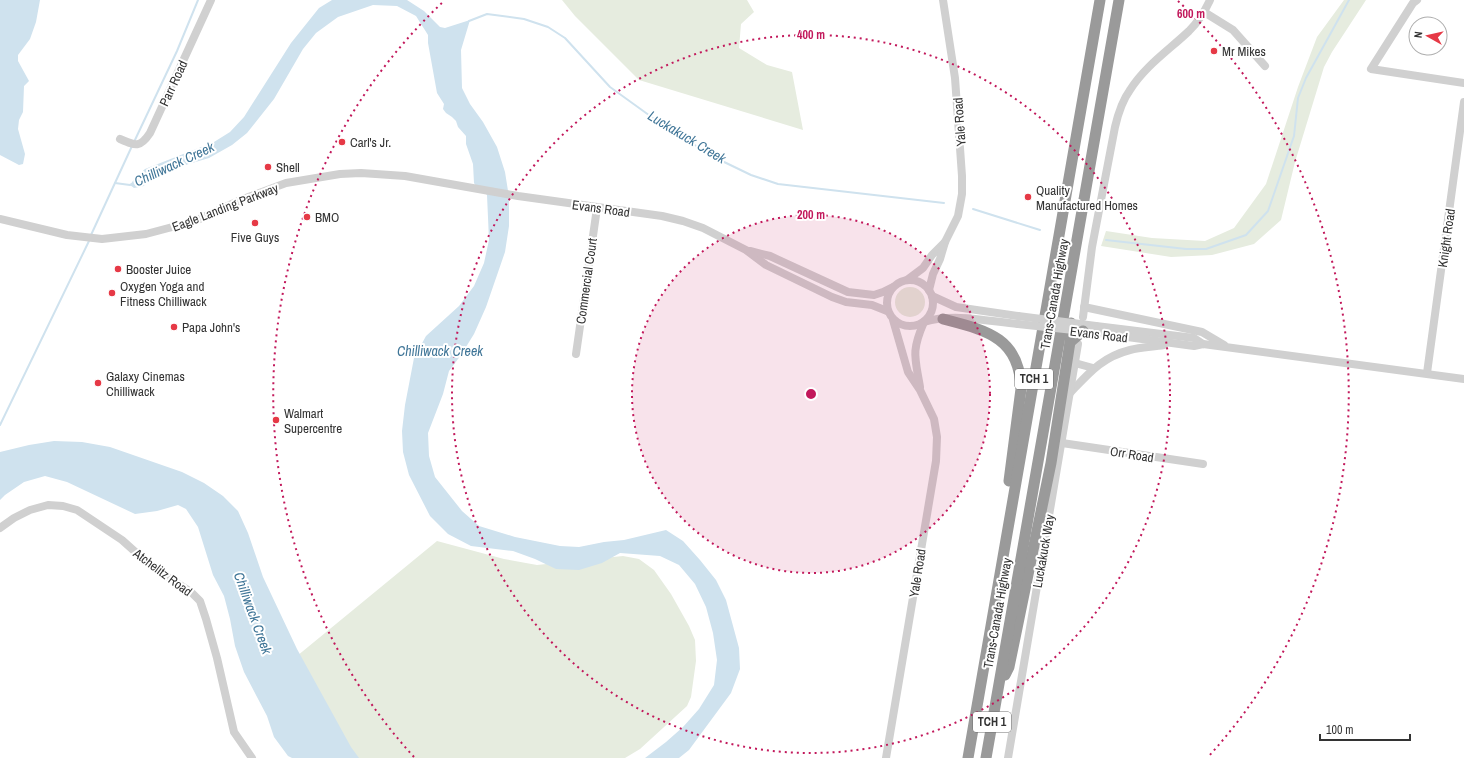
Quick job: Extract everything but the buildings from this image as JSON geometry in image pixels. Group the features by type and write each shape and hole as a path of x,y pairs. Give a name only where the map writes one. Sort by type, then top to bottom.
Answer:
{"highway":[{"name":"Trans-Canada Highway","path":"968,758 1100,0"},
{"name":"Trans-Canada Highway","path":"986,758 1119,0"},
{"path":"943,319 981,330 1000,340 1012,353 1017,362 1021,378 993,609"},
{"path":"998,686 1009,667 1051,463 1074,343 1071,326"},
{"path":"1074,343 1083,331"}],"street":[{"name":"Parr Road","path":"120,139 130,144 138,145 143,142 150,133 211,0"},
{"name":"Yale Road","path":"930,293 933,274 940,259 945,242 958,216 962,194 955,78 943,0"},
{"path":"1083,317 1092,247 1115,127 1121,108 1129,90 1142,75 1190,30 1204,12 1210,0"},
{"path":"1417,0 1413,3 1371,69 1464,84"},
{"path":"1204,12 1233,30 1265,66"},
{"name":"Knight Road","path":"1428,373 1464,102"},
{"name":"Eagle Landing Parkway","path":"0,219 67,235 102,239 146,234 169,229 195,221 265,190 286,183 333,175 362,173 384,174 450,185"},
{"name":"Evans Road","path":"450,185 597,208 662,216 683,221 703,228 746,250 766,266 832,297 846,302 872,305 888,311"},
{"name":"Commercial Court","path":"576,354 597,208"},
{"name":"Yale Road","path":"907,280 924,268 932,255 945,242"},
{"name":"Evans Road","path":"746,250 770,256 848,292 874,295 893,287"},
{"path":"907,280 919,282 930,293 932,309 930,315 924,322 911,327 898,324 893,320 888,311 887,298 893,287 899,282 907,280"},
{"name":"Evans Road","path":"930,293 956,307 1018,320"},
{"path":"1084,307 1202,332 1228,347"},
{"name":"Evans Road","path":"924,322 961,318 1018,320 1071,326 1194,346 1203,344 1228,347 1464,379"},
{"name":"Yale Road","path":"886,758 936,462 937,437 934,419 920,390 908,372 893,320"},
{"name":"Yale Road","path":"920,390 914,350 916,338 924,322"},
{"name":"Evans Road","path":"1071,326 1083,331 1096,330 1194,338 1203,344"},
{"name":"Luckakuck Way","path":"1008,758 1075,363 1074,343"},
{"path":"1070,393 1093,368 1116,354 1131,349 1173,343"},
{"path":"1075,363 1093,368"},
{"name":"Orr Road","path":"1062,443 1203,464"},
{"name":"Atchelitz Road","path":"0,528 14,518 30,510 48,505 63,506 77,510 122,540 151,566 191,592 200,601 206,620 217,658 234,732 252,758"}],"shaded area":[{"path":"562,0 747,0 754,12 741,24 739,48 767,65 792,72 803,130 639,80 575,16"},
{"path":"1344,0 1366,0 1324,67 1295,162 1281,220 1254,244 1212,255 1171,257 1101,246 1106,231 1152,238 1205,241 1234,228 1266,184 1298,87 1317,37"},
{"path":"910,287 916,288 924,296 924,308 916,316 910,317 904,316 896,308 895,302 896,296 904,288"},
{"path":"437,541 504,559 537,565 623,556 639,559 654,570 671,594 695,640 696,661 691,697 687,706 640,749 625,758 349,758 297,656"}],"water":[{"path":"0,0 40,0 36,22 30,39 18,55 18,61 29,81 24,86 23,112 19,120 18,129 25,154 23,164 19,165 0,155"},
{"name":"Chilliwack Creek","path":"332,0 407,0 424,11 440,27 445,28 470,20 461,50 462,88 470,104 483,122 497,147 505,172 509,197 509,226 505,252 486,307 474,334 449,371 443,394 428,433 429,456 435,477 462,511 479,526 515,537 560,546 579,547 624,540 666,530 683,541 700,560 716,580 726,600 739,648 740,669 731,693 689,750 679,758 645,758 683,727 699,709 714,685 717,660 713,633 706,607 695,584 679,565 660,556 620,553 602,563 579,570 556,569 513,551 471,546 448,534 430,516 409,475 403,452 402,431 405,405 414,358 426,336 459,306 474,286 484,263 489,240 487,195 483,190 477,188 474,183 473,164 466,144 466,136 458,127 456,121 443,109 444,104 437,93 428,43 428,35 416,16 397,6 373,5 338,17 316,33 303,49 274,99 247,133 232,145 209,158 162,172 144,186 134,188 130,185 145,169 214,142 230,132 244,117 291,43 319,8"},
{"name":"Chilliwack Creek","path":"54,441 82,442 110,447 182,472 204,483 223,496 238,511 248,533 263,577 297,649 351,747 359,758 292,758 288,756 274,737 267,716 244,672 235,646 224,596 213,575 198,527 186,509 178,505 157,511 135,514 67,482 45,476 24,482 0,500 0,452"}],"waterway":[{"name":"Chilliwack Creek","path":"134,142 177,51 198,0"},
{"name":"Luckakuck Creek","path":"1106,240 1186,249 1206,249 1246,235 1268,211 1294,136 1298,98 1306,78 1349,0"},
{"name":"Luckakuck Creek","path":"469,21 487,14 524,19 548,27 565,38 610,87 671,131 720,160 751,175 778,184 944,203"},
{"path":"91,235 132,146"},
{"name":"Chilliwack Creek","path":"115,183 132,184"},
{"name":"Luckakuck Creek","path":"973,209 1040,230"},
{"path":"0,425 89,241"}],"place":[{"name":"Mr Mikes","path":"1214,51"},
{"name":"Carl's Jr.","path":"342,142"},
{"name":"Shell","path":"268,167"},
{"name":"Quality Manufactured Homes","path":"1028,197"},
{"name":"BMO","path":"307,217"},
{"name":"Five Guys","path":"255,223"},
{"name":"Booster Juice","path":"118,269"},
{"name":"Oxygen Yoga and Fitness Chilliwack","path":"112,293"},
{"name":"Papa John's","path":"174,327"},
{"name":"Galaxy Cinemas Chilliwack","path":"98,383"},
{"name":"Walmart Supercentre","path":"276,420"}]}
